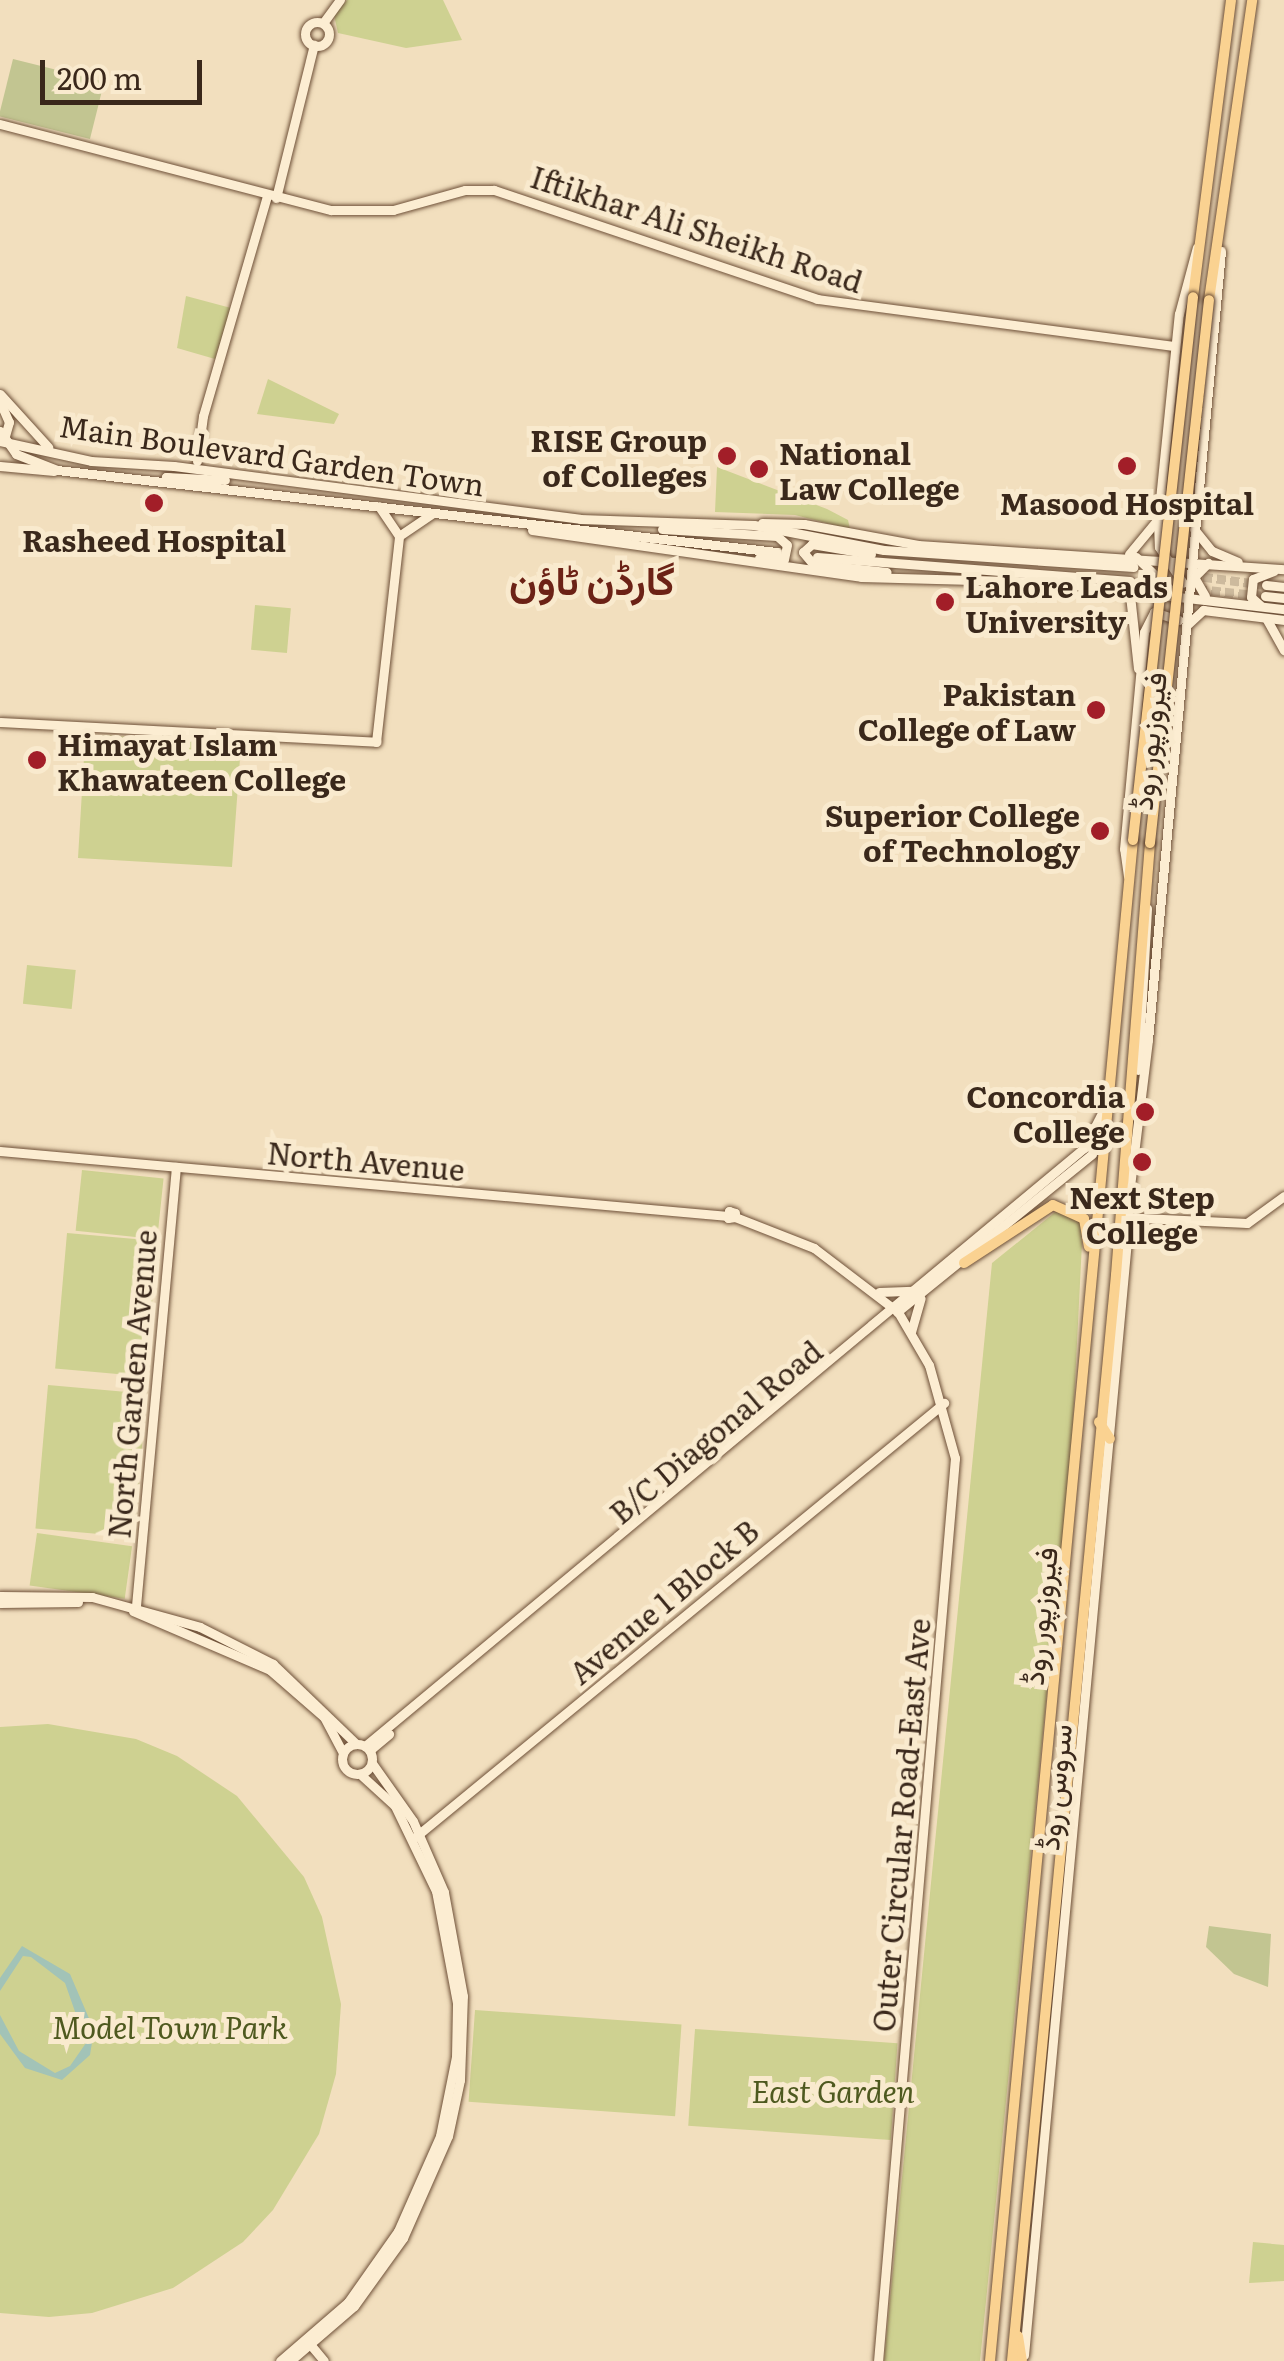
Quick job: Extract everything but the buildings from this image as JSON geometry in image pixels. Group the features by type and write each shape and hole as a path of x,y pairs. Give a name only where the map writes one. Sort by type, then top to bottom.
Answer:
{"main road":[{"path":"323,23 340,0"},
{"path":"1231,0 1198,245 1187,268 1175,346 1158,519 1164,558 1187,591 1206,597 1284,598"},
{"name":"فیروزپور روڈ","path":"1152,907 1150,842 1209,300 1252,0"},
{"path":"197,461 204,413 314,46 305,31 314,22 323,23"},
{"path":"314,46 328,39 323,23"},
{"name":"Iftikhar Ali Sheikh Road","path":"0,124 331,210 377,211 471,189 494,190 817,299 1175,346"},
{"name":"فیروزپور روڈ","path":"1012,2361 1098,1422 1125,1217 1152,907 1194,529 1220,208"},
{"name":"فیروزپور روڈ","path":"990,2361 1128,876 1198,245"},
{"path":"0,398 8,422 1,439"},
{"path":"0,398 32,434 62,456"},
{"name":"Main Boulevard Garden Town","path":"1,439 62,456 624,524 804,524 918,545 1132,555 1284,570"},
{"name":"Main Boulevard Garden Town","path":"1,439 22,458 57,470 777,552"},
{"path":"0,466 57,470"},
{"path":"248,493 166,477 250,479"},
{"path":"0,722 376,742 400,536 380,506"},
{"path":"400,536 433,513"},
{"path":"1158,519 1132,555 1175,594 1181,651"},
{"name":"Main Boulevard Garden Town","path":"510,523 862,577 1130,585"},
{"path":"624,524 777,536 788,548 781,560 657,548"},
{"name":"Main Boulevard Garden Town","path":"754,525 884,550 1132,567"},
{"path":"1194,529 1212,551 1243,564"},
{"path":"985,559 812,544 803,552 813,564 985,580"},
{"name":"Main Boulevard Garden Town","path":"817,557 1130,585 1175,594 1187,591"},
{"path":"1130,585 1191,560"},
{"path":"1206,597 1194,577 1211,562"},
{"path":"1284,570 1259,572 1252,579 1251,597 1284,587"},
{"name":"فیروزپور روڈ","path":"1076,584 1130,596 1139,671 1124,849 1128,876"},
{"path":"1264,596 1284,609"},
{"path":"1139,671 1146,620 1154,612 1176,616 1181,651"},
{"path":"1181,651 1197,612 1284,623 1279,639"},
{"path":"1266,618 1284,650"},
{"path":"1138,1070 1152,907"},
{"path":"912,1332 917,1294 1084,1148 1110,1096"},
{"name":"North Avenue","path":"0,1151 731,1217 814,1248 876,1292"},
{"name":"B/C Diagonal Road","path":"343,1753 364,1746 896,1310 964,1264 1092,1154"},
{"name":"North Garden Avenue","path":"136,1606 176,1166"},
{"path":"1125,1217 1247,1224 1284,1196"},
{"path":"964,1264 1053,1205 1084,1220 1092,1278"},
{"name":"سروس روڈ","path":"1023,2361 1110,1439 1125,1217"},
{"path":"876,1292 917,1294"},
{"name":"Outer Circular Road-East Ave","path":"876,1292 912,1332 944,1403 956,1476 878,2361"},
{"name":"Avenue 1 Block B","path":"417,1836 944,1403"},
{"path":"1098,1422 1110,1439"},
{"path":"0,1599 75,1596 136,1606 200,1627 272,1664 364,1746 417,1836 444,1892 462,1984 454,2113 403,2238 354,2306 290,2361"},
{"path":"0,1599 93,1604 183,1628 292,1687 324,1717 343,1753 346,1770 360,1774 387,1796 417,1836"},
{"path":"360,1774 372,1763"},
{"path":"1016,2320 1023,2361"},
{"path":"280,2361 309,2344"},
{"path":"309,2344 324,2361"}],"green space":[{"path":"347,0 443,0 462,40 406,48 338,33 334,15"},
{"path":"13,59 104,82 90,139 0,117"},
{"path":"186,296 231,308 215,359 177,348"},
{"path":"268,379 339,414 334,424 257,414"},
{"path":"717,467 827,509 848,520 850,529 795,515 715,512"},
{"path":"255,605 291,608 287,653 251,650"},
{"path":"103,735 241,745 232,867 78,858 85,741 102,743"},
{"path":"27,965 76,970 72,1009 23,1004"},
{"path":"82,1170 164,1179 157,1239 76,1231"},
{"path":"1059,1209 1080,1222 1082,1243 1072,1442 980,2361 884,2361 992,1263"},
{"path":"67,1233 158,1241 146,1376 55,1368"},
{"path":"48,1385 147,1394 134,1537 35,1528"},
{"path":"37,1533 132,1546 125,1599 30,1585"},
{"name":"Model Town Park","path":"48,1724 136,1739 177,1756 237,1796 304,1877 322,1917 341,2004 336,2074 319,2134 273,2210 243,2242 173,2288 92,2313 49,2317 0,2313 0,1727"},
{"path":"1209,1926 1271,1934 1268,1987 1234,1974 1206,1947"},
{"name":"East Garden","path":"475,2010 681,2024 675,2116 469,2102"},
{"name":"East Garden","path":"695,2029 898,2043 891,2140 688,2126"},
{"path":"1253,2242 1284,2245 1284,2281 1249,2283"}],"water":[{"path":"22,1946 70,1974 94,2030 90,2055 62,2080 25,2068 0,2034 0,2015 19,2051 55,2073 70,2066 86,2043 65,1983 31,1957 23,1956 0,1991 0,1978"}],"tunnel":[{"path":"1190,575 1266,585"},
{"path":"1198,589 1265,596"},
{"path":"1092,1154 1130,1117 1138,1070"}],"place":[{"name":"RISE Group of Colleges","path":"727,456"},
{"name":"Masood Hospital","path":"1127,466"},
{"name":"National Law College","path":"759,469"},
{"name":"Rasheed Hospital","path":"154,503"},
{"name":"Lahore Leads University","path":"945,602"},
{"name":"Pakistan College of Law","path":"1096,710"},
{"name":"Himayat Islam Khawateen College","path":"37,760"},
{"name":"Superior College of Technology","path":"1100,831"},
{"name":"Concordia College","path":"1145,1112"},
{"name":"Next Step College","path":"1142,1162"}],"district":[{"name":"گارڈن ٹاؤن","path":"592,578"}]}
